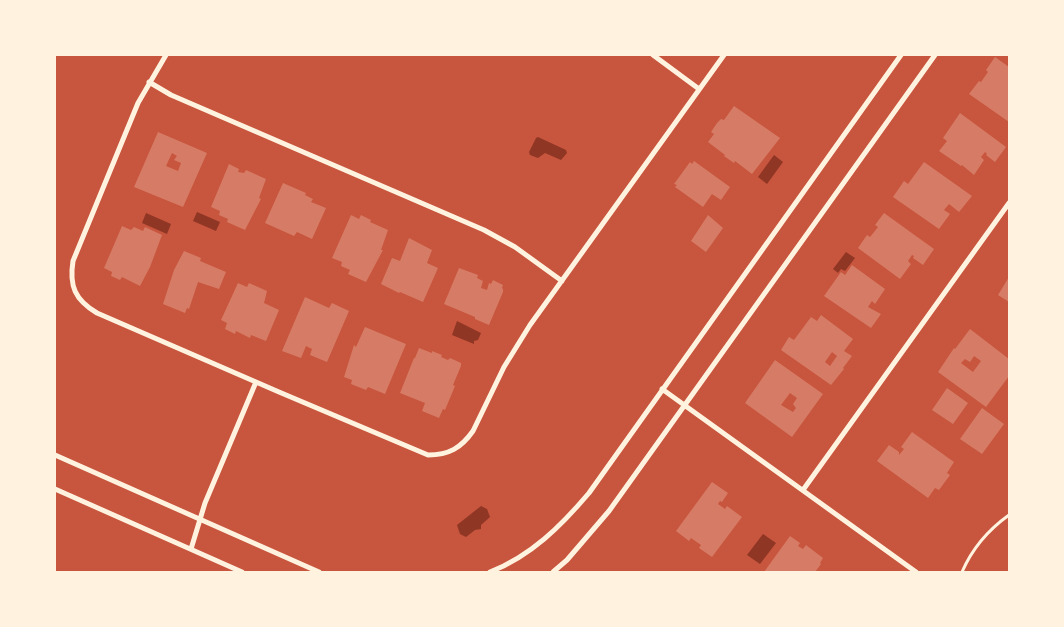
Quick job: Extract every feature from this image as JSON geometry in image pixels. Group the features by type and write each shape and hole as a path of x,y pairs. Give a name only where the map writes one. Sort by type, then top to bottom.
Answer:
{"street":[{"path":"166,55 138,102 73,261 72,285 78,298 87,307 97,312 428,455 440,455 450,452 467,440 504,367 530,326 724,55"},
{"path":"653,55 699,89"},
{"path":"490,572 527,553 567,519 589,493 901,55"},
{"path":"553,572 567,560 609,510 935,55"},
{"path":"150,82 171,94 484,230 515,247 562,281"},
{"path":"803,490 1009,203"},
{"path":"191,549 205,503 256,382"},
{"path":"662,389 916,572"},
{"path":"55,455 319,572"},
{"path":"55,489 242,572"}],"path":[{"path":"962,572 969,557 983,538 1009,516"}],"shaded area":[{"path":"538,137 566,150 567,153 561,160 545,153 538,158 530,155 529,152"},
{"path":"774,155 783,162 767,184 758,177"},
{"path":"197,212 220,222 216,231 193,221"},
{"path":"146,213 171,224 167,234 142,223"},
{"path":"846,252 855,258 845,271 841,269 838,273 833,269"},
{"path":"457,321 481,333 478,340 474,341 474,344 452,335"},
{"path":"481,506 487,509 490,517 481,525 481,529 475,530 466,537 460,534 457,525"},
{"path":"763,534 776,543 760,564 747,555"}],"building":[{"path":"995,57 1009,67 1009,122 969,94 979,81 981,82 988,72 986,70"},
{"path":"734,106 780,138 752,174 735,161 734,163 724,156 708,142 714,134 711,132 717,123 721,119 724,120"},
{"path":"960,113 1006,147 995,162 985,152 981,157 984,160 974,175 939,151 947,141 943,138"},
{"path":"158,132 207,153 183,207 134,187","holes":["172,153 177,156 174,160 181,163 178,171 166,166"]},
{"path":"694,161 730,187 721,200 712,194 703,207 675,187 677,185 674,184 690,162 692,164"},
{"path":"924,162 972,196 959,212 949,204 944,210 950,214 939,229 893,197 904,181 908,184"},
{"path":"229,164 239,169 238,172 244,173 246,170 266,179 259,198 261,199 245,230 227,222 228,219 219,215 220,211 211,207"},
{"path":"283,183 306,193 305,195 313,199 311,202 326,208 312,239 297,232 294,236 265,223"},
{"path":"884,213 934,249 923,265 913,258 914,256 912,255 908,261 911,264 900,279 858,248 867,235 870,237 878,227 875,225"},
{"path":"351,215 359,219 361,215 371,220 370,222 388,230 381,250 383,250 366,282 348,274 350,270 341,266 342,262 332,258"},
{"path":"708,215 723,228 706,252 691,241"},
{"path":"122,226 131,230 134,227 143,231 145,227 162,235 150,267 140,286 122,277 120,280 111,276 112,272 104,268"},
{"path":"409,238 432,250 427,263 438,268 423,302 381,284 392,258 400,261"},
{"path":"184,251 201,258 200,261 226,272 219,289 198,282 189,309 187,308 185,313 163,304 174,270"},
{"path":"852,265 885,289 875,304 872,301 868,307 881,314 871,328 824,296 841,272 845,275"},
{"path":"459,268 478,275 477,278 483,281 481,288 487,290 489,283 491,284 493,280 503,285 503,292 489,325 444,304"},
{"path":"1009,277 1009,302 998,295"},
{"path":"238,283 247,287 249,283 267,291 264,303 279,310 266,341 251,335 250,338 236,331 235,334 225,329 227,323 221,320"},
{"path":"305,297 329,308 332,303 349,311 327,362 310,355 312,349 306,346 301,358 282,351"},
{"path":"821,315 853,339 844,351 852,356 831,385 781,350 789,337 794,340 811,317 817,321","holes":["832,352 837,356 830,366 825,362"]},
{"path":"365,327 406,344 385,394 368,387 366,390 351,384 352,380 344,377 354,345 356,347"},
{"path":"970,329 1009,359 1009,376 986,407 938,372","holes":["974,356 981,361 973,372 961,363 965,359 970,362"]},
{"path":"419,348 442,355 441,357 448,360 450,358 461,363 453,385 455,386 445,410 443,409 439,418 422,411 425,403 400,393"},
{"path":"775,360 823,394 792,437 745,403","holes":["790,393 797,398 793,404 796,408 793,412 781,405"]},
{"path":"947,388 968,403 953,424 932,410"},
{"path":"982,408 1004,424 982,454 960,439"},
{"path":"912,432 954,462 947,473 950,475 939,490 935,488 928,498 877,461 889,445 899,452 899,455 904,449 901,447"},
{"path":"712,482 728,493 722,502 720,501 718,504 725,509 727,506 742,517 712,557 699,548 701,545 691,538 689,541 676,531"},
{"path":"790,536 800,543 798,546 803,549 806,545 823,558 821,564 815,572 764,572"}]}
